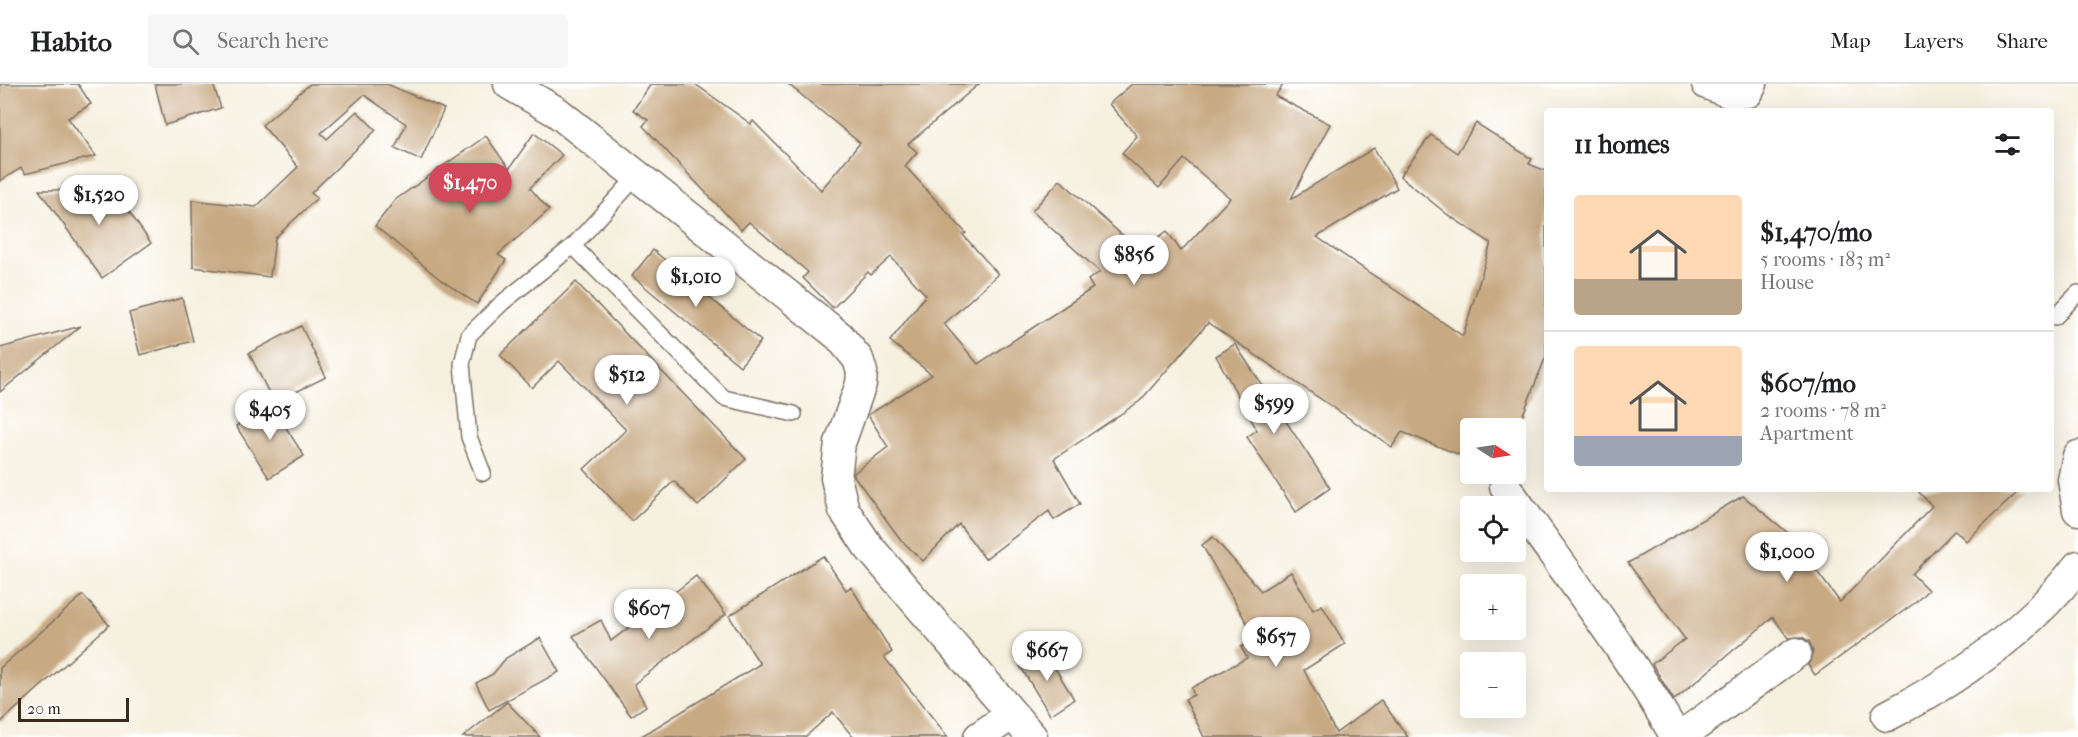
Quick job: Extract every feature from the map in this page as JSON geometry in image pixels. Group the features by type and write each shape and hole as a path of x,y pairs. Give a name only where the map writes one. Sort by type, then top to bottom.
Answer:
{"street":[{"path":"509,84 557,112 638,175 839,336 858,359 861,384 840,443 836,478 844,510 868,546 1032,737"},
{"path":"1707,84 1730,93 1748,92 1752,84"},
{"path":"2078,456 2073,480 2078,510"},
{"path":"1505,486 1607,629 1678,737 1796,653"},
{"path":"1887,716 1936,691 1999,646 2057,593 2078,566"},
{"path":"979,737 1011,715"}],"lane":[{"path":"483,473 469,437 462,364 469,335 502,303 573,246 638,175"},
{"path":"573,246 724,398 794,414"},
{"path":"2055,317 2078,293"}],"building":[{"path":"0,84 78,84 91,104 68,118 96,156 25,174 21,168 0,181"},
{"path":"155,84 213,84 221,108 165,125"},
{"path":"310,84 387,84 444,109 421,160 395,148 406,124 364,95 321,133 327,139 357,111 376,130 311,193 317,198 275,238 270,277 193,267 192,200 256,207 298,167 262,125"},
{"path":"651,84 695,84 751,124 753,121 821,190 860,143 788,84 979,84 908,144 917,152 905,166 966,233 963,235 998,274 944,324 978,364 1093,288 1088,280 1100,272 1032,211 1060,180 1140,251 1167,231 1181,251 1230,198 1184,159 1159,188 1122,153 1137,136 1109,104 1132,84 1284,84 1275,96 1330,124 1291,199 1374,148 1397,188 1317,237 1463,336 1491,243 1448,215 1400,176 1431,135 1457,153 1476,123 1532,159 1529,164 1544,170 1544,361 1522,418 1460,418 1460,455 1402,432 1392,447 1208,323 1140,401 1054,459 1080,504 1054,520 1049,511 985,559 959,524 923,561 901,540 854,473 888,447 868,415 932,375 890,341 926,295 891,257 871,275 868,272 833,308 803,278 808,272 749,222 741,230 643,126 648,120 633,110"},
{"path":"534,133 562,155 530,188 549,210 498,255 506,260 477,304 441,280 375,226 395,200 486,136 509,169"},
{"path":"39,190 114,190 151,243 102,278"},
{"path":"653,250 761,341 740,366 632,276"},
{"path":"576,282 746,459 698,506 674,481 632,521 584,469 626,430 559,361 532,388 500,355"},
{"path":"182,298 193,341 140,355 129,313"},
{"path":"81,326 0,392 0,348"},
{"path":"301,326 326,377 274,403 249,353"},
{"path":"1235,344 1330,488 1296,512 1247,437 1257,430 1216,356"},
{"path":"271,404 304,456 269,478 236,426"},
{"path":"1919,492 2018,492 1966,541 1955,530 1912,574 1928,590 1916,602 1815,675 1808,665 1813,652 1810,642 1802,637 1788,638 1773,617 1674,700 1652,664 1685,639 1628,563 1743,496 1787,532 1840,602 1932,506"},
{"path":"1213,537 1261,591 1291,572 1313,610 1322,605 1345,644 1304,670 1336,733 1381,700 1408,737 1204,737 1185,699 1194,695 1191,688 1247,658 1241,647 1256,639 1202,545"},
{"path":"823,556 846,590 851,587 892,652 884,657 948,737 853,737 833,712 805,737 640,737 760,664 729,616"},
{"path":"696,576 726,614 634,684 646,706 631,716 573,636 601,620 611,641"},
{"path":"83,595 109,625 0,723 0,668"},
{"path":"540,638 559,672 489,710 476,683 493,674 506,658"},
{"path":"1044,650 1074,699 1050,715 1020,666"},
{"path":"507,702 540,737 463,737"}]}
